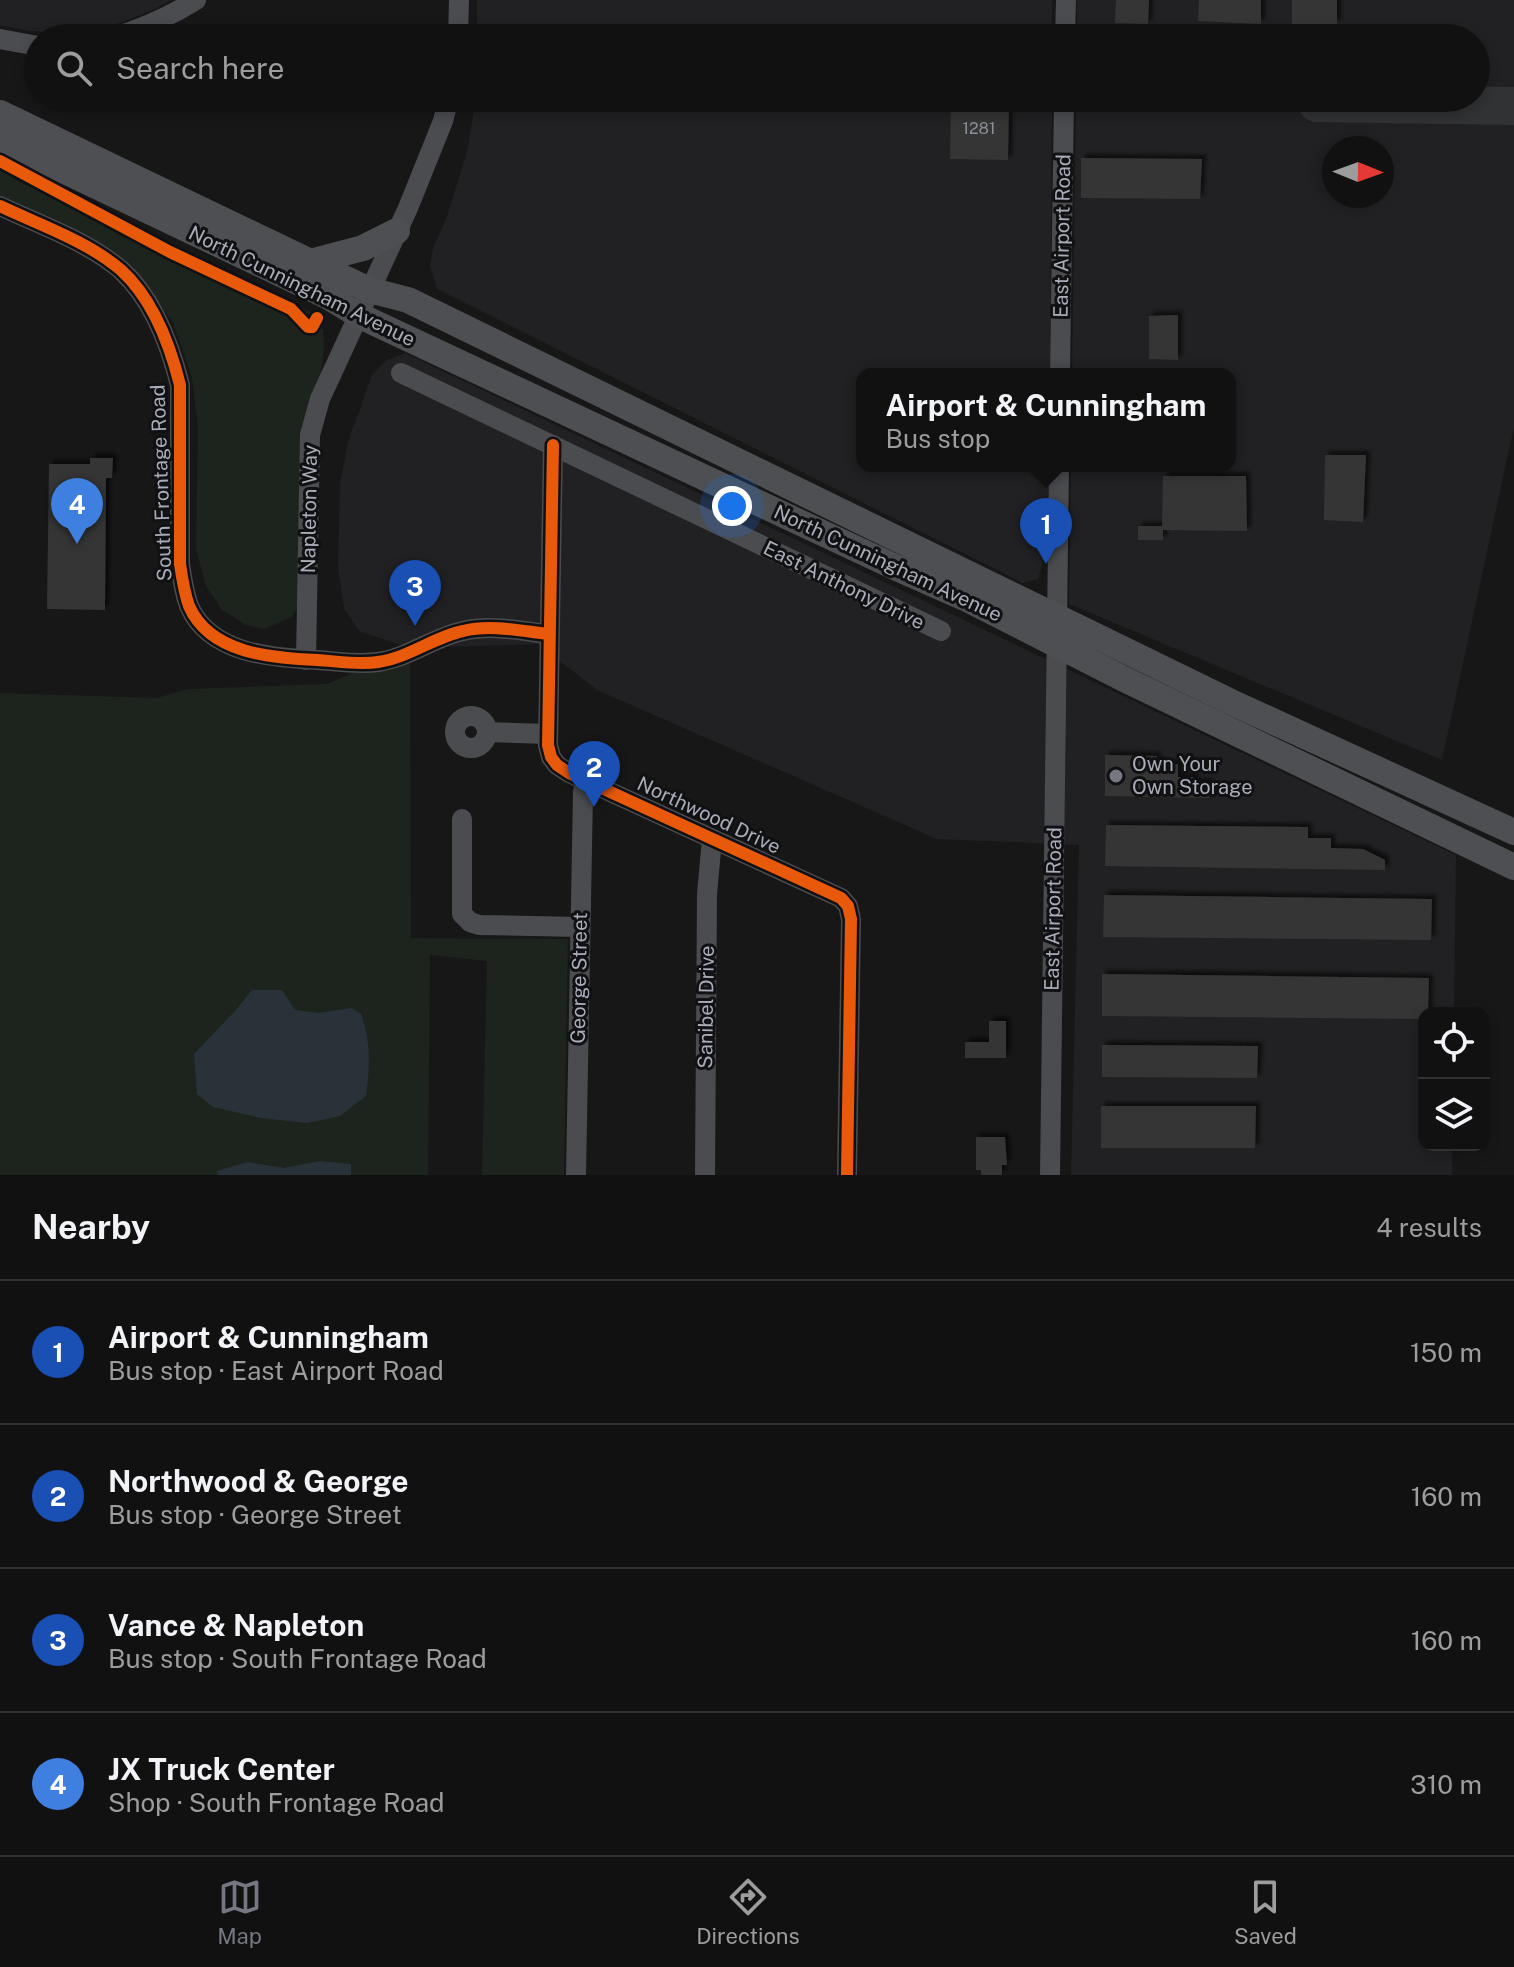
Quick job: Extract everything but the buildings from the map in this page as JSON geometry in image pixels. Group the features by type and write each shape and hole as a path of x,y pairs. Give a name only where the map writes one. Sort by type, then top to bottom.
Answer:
{"main road":[{"name":"North Cunningham Avenue","path":"0,113 369,290 408,300 1231,702 1514,832"},
{"name":"North Cunningham Avenue","path":"0,140 327,296 358,315 1058,643 1124,679 1514,867"},
{"path":"310,262 363,248 397,231"}],"street":[{"path":"153,24 196,0"},
{"path":"458,24 459,0"},
{"path":"1065,24 1066,0"},
{"path":"0,39 24,43"},
{"name":"Napleton Way","path":"306,660 310,435 320,399 397,231 445,112"},
{"name":"East Airport Road","path":"1060,368 1064,112"},
{"name":"South Frontage Road","path":"0,206 96,253 122,271 141,294 159,324 173,357 180,385 180,564 191,609 221,641 271,657 377,662 402,656 463,631 502,628 548,634"},
{"name":"East Anthony Drive","path":"401,373 941,631"},
{"name":"Northwood Drive","path":"553,445 548,634 548,734 551,757 557,765 585,780 841,898 848,906 851,919 847,1175"},
{"name":"East Airport Road","path":"1050,1175 1059,472"},
{"path":"487,732 548,734"},
{"name":"George Street","path":"576,1175 585,780"},
{"path":"462,819 462,914 470,922 479,925 580,927"},
{"name":"Sanibel Drive","path":"705,1175 707,894 712,839"}],"shaded area":[{"path":"0,0 171,0 117,24 24,24 24,30 0,25"},
{"path":"477,0 1052,0 1052,24 477,24"},
{"path":"1077,0 1514,0 1514,427 1442,760 1069,604 1071,472 1236,472 1236,368 1072,368 1076,112 1490,112 1490,24 1077,24"},
{"path":"474,112 1052,112 1050,368 856,368 856,472 1049,472 1048,547 1038,579 1023,583 437,289 430,266 433,248 447,216 467,152"},
{"path":"0,152 135,227 313,313 323,330 324,345 300,603 292,617 264,629 246,625 222,610 206,586 196,549 198,427 192,378 173,322 140,280 0,196"},
{"path":"405,353 1456,855 1454,1007 1418,1007 1418,1151 1452,1151 1452,1175 1071,1175 1079,845 937,839 597,690 538,644 410,648 359,631 344,608 338,568 340,484 348,442 372,375 387,360"},
{"path":"410,648 411,938 568,939 564,1175 482,1175 487,961 430,955 428,1175 0,1175 0,693 157,698 187,689 327,684"},
{"path":"252,990 282,990 295,1010 319,1013 351,1008 361,1014 369,1055 366,1096 340,1116 307,1123 261,1118 213,1107 197,1094 194,1054"},
{"path":"320,1161 351,1164 351,1175 218,1175 217,1171 247,1162 284,1168"}],"taxiway":[{"path":"1490,106 1514,106"}],"cycle path":[{"path":"0,161 170,252 291,309 308,327 312,327 317,318"},
{"path":"0,206 63,234 108,260 132,282 159,323 180,385 182,580 189,606 199,622 212,634 227,644 262,655 363,663 389,660 452,634 474,629 548,634"},
{"path":"553,445 548,745 551,757 569,773 841,898 848,906 851,919 847,1175"}],"place":[{"name":"JX Truck Center","path":"77,544"},
{"name":"Airport & Cunningham","path":"1046,564"},
{"name":"Vance & Napleton","path":"415,626"},
{"name":"Own Your Own Storage","path":"1116,776"},
{"name":"Northwood & George","path":"594,807"}]}
